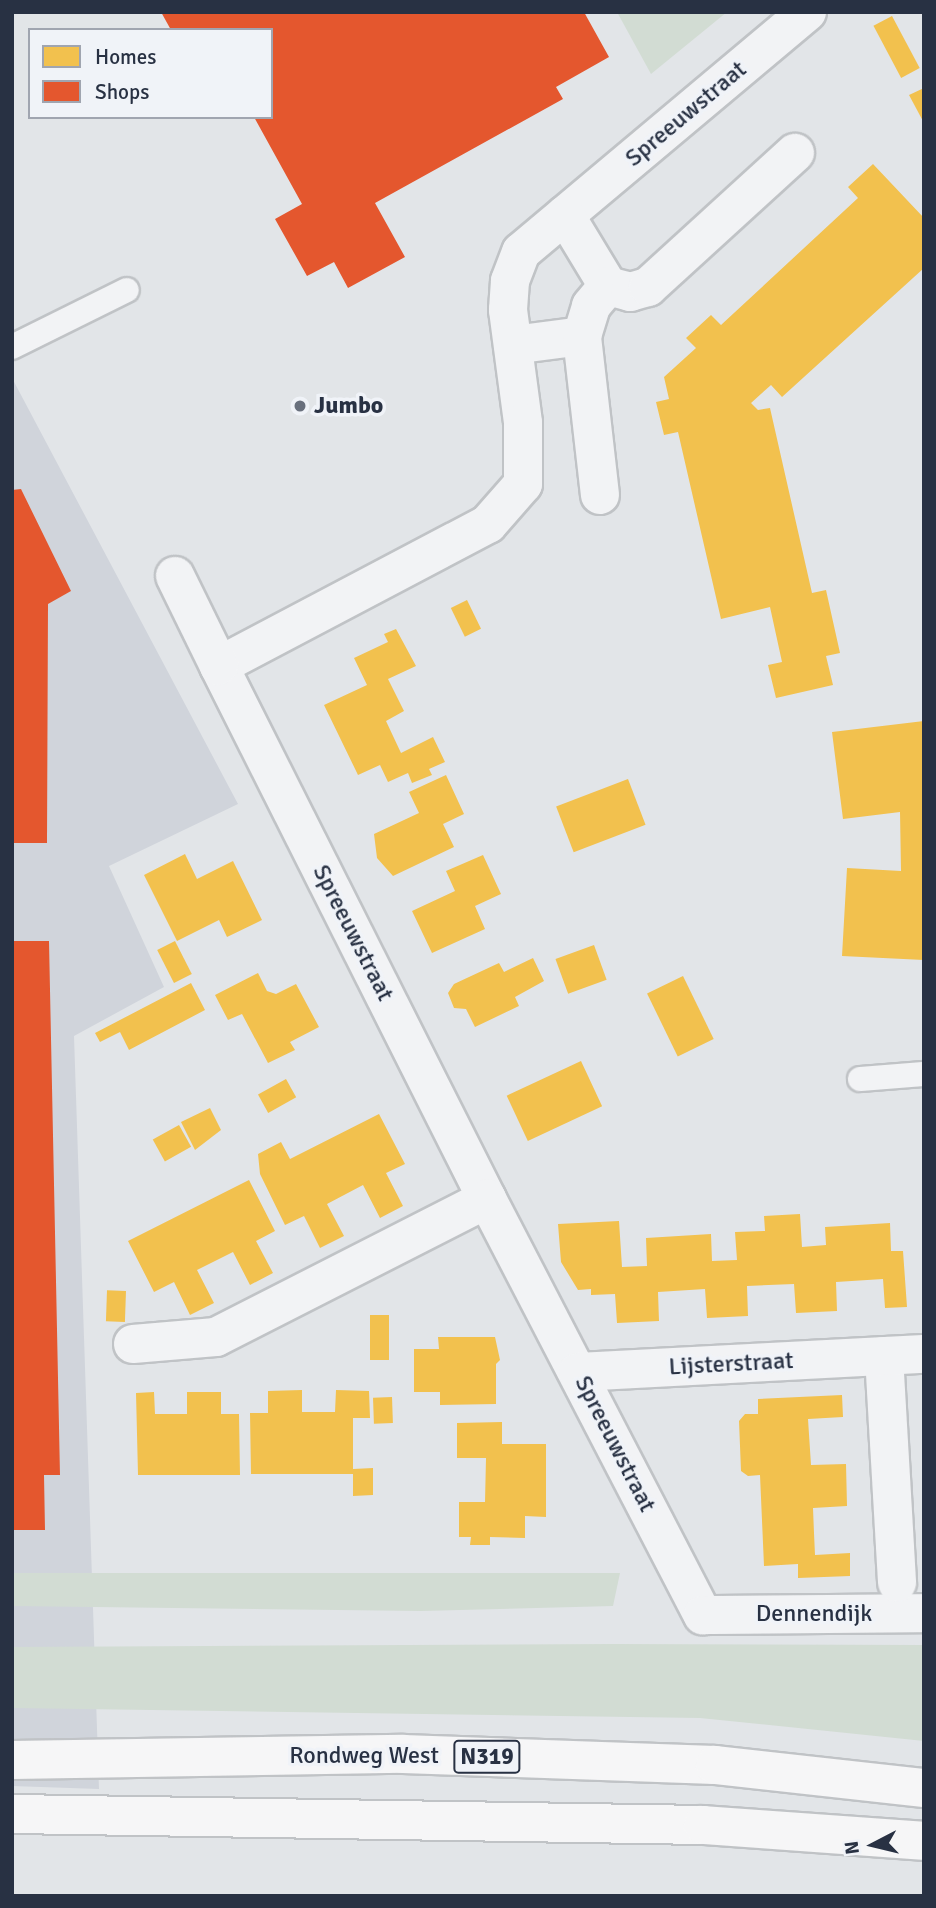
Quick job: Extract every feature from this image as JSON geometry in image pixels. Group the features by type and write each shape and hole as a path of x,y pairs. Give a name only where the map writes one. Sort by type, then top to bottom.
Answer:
{"main road":[{"name":"Rondweg West","path":"12,1760 403,1754 715,1765 924,1788"},
{"path":"12,1814 703,1825 924,1841"}],"street":[{"name":"Spreeuwstraat","path":"219,666 488,524 523,484 523,423 513,345 510,281 521,252 807,12"},
{"path":"565,215 608,286 630,292 648,287 795,153"},
{"path":"600,495 582,336 592,306 608,286"},
{"path":"513,345 582,336"},
{"name":"Spreeuwstraat","path":"174,576 488,1199 703,1615"},
{"path":"133,1344 216,1337 488,1199"},
{"name":"Lijsterstraat","path":"578,1372 924,1354"},
{"path":"884,1356 897,1583"},
{"name":"Dennendijk","path":"703,1615 924,1614"}],"lane":[{"path":"12,348 127,290"},
{"path":"860,1079 924,1074"}],"shaded area":[{"path":"617,12 727,12 651,74"},
{"path":"12,378 238,804 109,866 164,987 74,1036 99,1789 12,1786"},
{"path":"12,1573 620,1573 613,1606 421,1611 12,1606"},
{"path":"924,1645 924,1741 700,1718 12,1708 12,1647"}],"building: Homes":[{"path":"892,16 920,68 901,78 873,26"},
{"path":"924,88 924,123 909,95"},
{"path":"873,164 924,218 924,268 782,397 771,385 751,403 758,410 770,408 812,593 826,590 840,653 826,656 833,685 776,698 768,665 782,662 770,607 721,619 678,432 664,435 656,402 669,399 664,377 696,348 686,338 711,315 721,325 858,198 848,187"},
{"path":"467,600 481,629 465,637 451,608"},
{"path":"396,629 416,666 388,679 404,711 386,721 401,753 433,737 445,762 429,769 432,775 412,783 408,773 388,782 380,765 358,775 324,705 367,685 354,658 388,642 384,634"},
{"path":"924,721 924,960 842,956 847,868 901,871 900,812 843,819 832,732"},
{"path":"446,775 464,814 443,824 454,847 393,876 377,858 374,834 419,813 409,792"},
{"path":"628,779 646,825 574,852 556,807"},
{"path":"185,854 197,879 233,861 262,920 227,937 219,920 177,941 144,875"},
{"path":"483,855 501,894 475,906 485,929 432,953 412,911 455,891 446,871"},
{"path":"175,941 192,974 174,983 157,950"},
{"path":"594,945 607,980 568,994 555,959"},
{"path":"533,958 544,981 515,997 519,1006 475,1027 466,1009 454,1008 448,993 454,984 499,963 504,972"},
{"path":"258,973 267,991 276,994 296,984 319,1027 290,1042 295,1050 268,1063 242,1014 228,1020 215,995"},
{"path":"683,976 714,1039 678,1056 647,994"},
{"path":"191,983 205,1010 129,1050 120,1032 100,1042 95,1033"},
{"path":"581,1061 602,1106 528,1141 507,1096"},
{"path":"286,1079 296,1097 268,1113 258,1095"},
{"path":"210,1108 221,1130 195,1150 181,1122"},
{"path":"379,1114 405,1164 386,1173 403,1206 380,1218 363,1185 327,1204 344,1236 320,1248 304,1216 285,1225 260,1174 258,1154 281,1142 290,1159"},
{"path":"179,1125 191,1147 165,1161 153,1140"},
{"path":"249,1180 275,1231 256,1241 273,1273 250,1285 233,1252 197,1270 214,1303 190,1315 174,1282 154,1292 128,1241"},
{"path":"800,1214 802,1247 826,1245 825,1227 890,1223 891,1251 903,1251 907,1307 885,1308 883,1279 836,1282 837,1311 796,1313 794,1284 747,1286 748,1316 707,1318 705,1289 658,1292 659,1321 617,1323 615,1294 591,1295 591,1289 578,1290 561,1262 558,1224 619,1221 622,1267 647,1266 646,1238 711,1234 712,1261 737,1260 735,1232 765,1231 764,1216"},
{"path":"107,1290 126,1291 125,1322 106,1321"},
{"path":"370,1315 389,1315 389,1360 370,1360"},
{"path":"438,1337 495,1337 500,1360 496,1364 496,1404 440,1405 440,1392 414,1392 414,1349 439,1349"},
{"path":"302,1390 302,1412 335,1412 336,1390 369,1391 370,1418 353,1418 353,1469 373,1468 373,1495 353,1496 353,1474 251,1474 250,1413 268,1413 268,1391"},
{"path":"154,1392 155,1414 187,1414 187,1392 221,1392 221,1414 239,1414 240,1475 138,1475 136,1393"},
{"path":"842,1395 843,1417 808,1419 811,1465 846,1464 847,1506 813,1508 815,1555 850,1553 850,1576 798,1578 798,1564 764,1566 760,1475 748,1476 741,1471 739,1421 745,1414 758,1414 758,1399"},
{"path":"392,1397 393,1423 374,1424 373,1398"},
{"path":"502,1422 502,1444 546,1444 546,1517 525,1516 525,1538 490,1537 490,1545 470,1545 471,1537 459,1537 459,1502 485,1502 486,1458 457,1458 457,1423"}],"building: Shops":[{"path":"161,12 584,12 609,57 556,87 563,99 375,203 405,257 348,288 334,262 307,276 275,219 302,204 255,119 273,119 273,28 170,28"},
{"path":"21,489 71,591 48,604 47,843 12,843 12,490"},
{"path":"12,941 49,941 60,1475 44,1475 45,1530 12,1530"}],"place":[{"name":"Jumbo","path":"300,406"}]}
